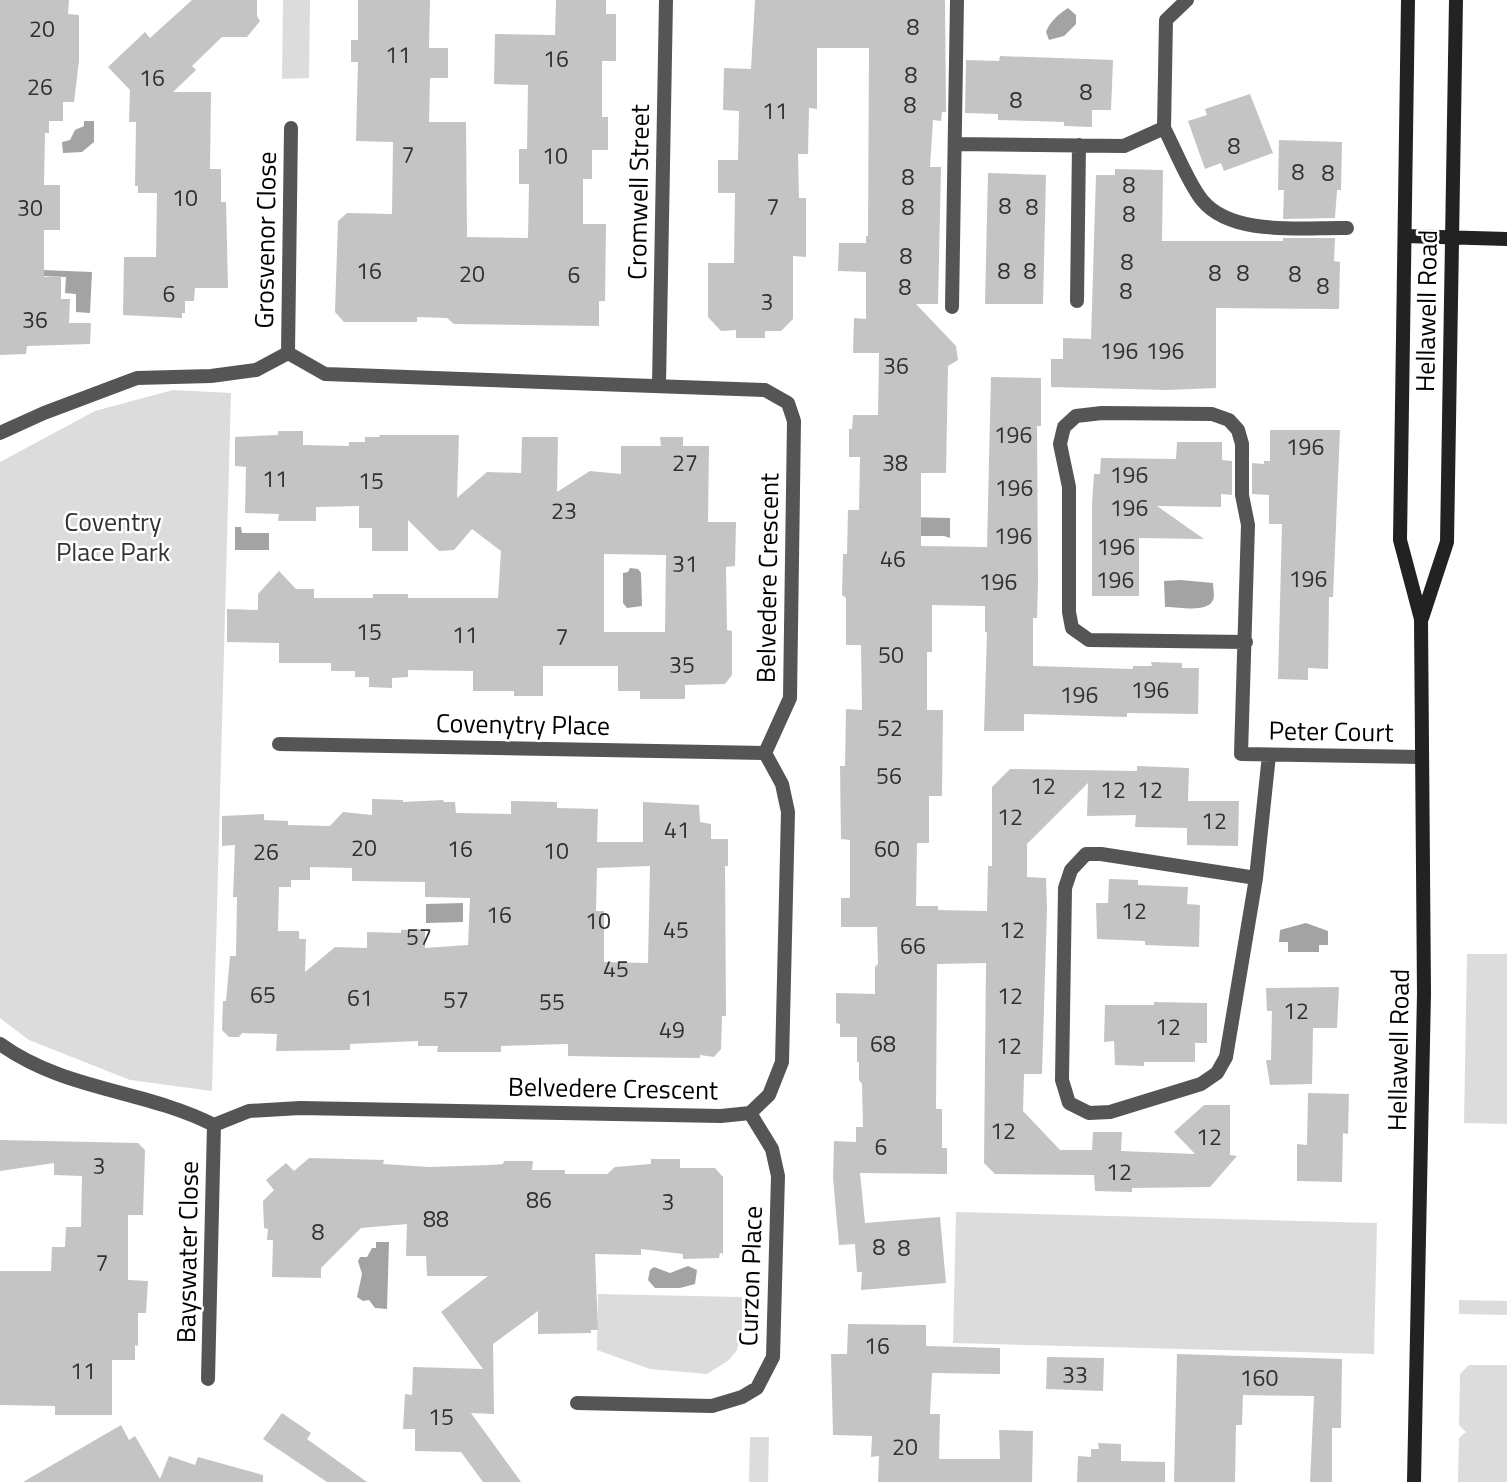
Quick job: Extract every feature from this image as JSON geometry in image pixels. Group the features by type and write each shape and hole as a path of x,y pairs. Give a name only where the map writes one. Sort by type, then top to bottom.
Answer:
{"street":[{"name":"Cromwell Street","path":"659,385 666,0"},
{"path":"952,307 957,0"},
{"path":"1187,0 1166,20 1164,128 1202,201 1225,218 1250,226 1347,228"},
{"name":"Hellawell Road","path":"1408,0 1400,540 1421,619 1424,993 1414,1482"},
{"name":"Hellawell Road","path":"1421,619 1447,542 1456,0"},
{"name":"Grosvenor Close","path":"288,353 291,128"},
{"path":"955,145 1124,146 1164,128"},
{"path":"1077,301 1079,145"},
{"path":"1405,236 1507,239"},
{"name":"Belvedere Crescent","path":"214,1125 249,1111 300,1108 721,1116 750,1112 769,1095 782,1062 788,812 782,784 765,753 790,698 794,421 788,403 765,390 325,374 288,353"},
{"path":"0,433 137,378 211,376 256,370 288,353"},
{"path":"1102,413 1212,414 1230,420 1238,430 1242,444 1241,495 1248,525 1246,642 1089,640 1072,628 1069,612 1069,487 1060,444 1064,427 1076,416 1102,413"},
{"name":"Peter Court","path":"1246,642 1241,754 1421,757"},
{"name":"Covenytry Place","path":"279,744 765,753"},
{"path":"1256,878 1101,854 1086,854 1071,870 1065,888 1062,1080 1069,1103 1089,1113 1110,1112 1201,1084 1217,1073 1226,1057 1256,878 1269,755"},
{"path":"0,1044 71,1081 190,1113 214,1125"},
{"name":"Curzon Place","path":"577,1403 712,1406 742,1397 757,1388 773,1357 778,1176 772,1149 750,1112"},
{"name":"Bayswater Close","path":"208,1379 214,1125"}],"green space":[{"path":"283,0 310,0 309,78 282,79"},
{"name":"Coventry Place Park","path":"173,390 231,393 212,1091 130,1080 29,1040 0,1018 0,462 95,411"},
{"path":"1467,954 1507,954 1507,1124 1464,1123"},
{"path":"956,1212 1377,1223 1374,1354 953,1343"},
{"path":"598,1294 742,1297 742,1328 737,1350 729,1360 707,1374 650,1369 597,1350"},
{"path":"1459,1300 1507,1301 1507,1315 1459,1314"},
{"path":"1469,1365 1507,1365 1507,1482 1458,1482 1459,1438 1466,1432 1459,1425 1460,1374"},
{"path":"750,1437 769,1437 768,1482 749,1482"}],"shaded area":[{"path":"1068,8 1076,15 1076,24 1064,36 1049,40 1046,32 1050,24"},
{"path":"84,121 94,121 94,142 82,152 63,153 62,142 70,140 75,130 84,126"},
{"path":"42,270 92,272 90,313 76,312 76,294 65,293 66,277 42,276"},
{"path":"907,517 950,518 950,538 917,536"},
{"path":"235,527 241,527 242,533 269,533 269,550 235,550"},
{"path":"630,568 638,569 641,573 642,606 627,608 623,603 623,573"},
{"path":"1164,581 1213,583 1213,600 1205,607 1165,607"},
{"path":"463,903 463,922 426,923 426,904"},
{"path":"1306,923 1328,931 1328,945 1319,945 1319,952 1288,952 1288,942 1279,942 1280,930"},
{"path":"376,1242 389,1242 387,1309 375,1308 369,1300 363,1301 357,1297 362,1274 358,1261 360,1257 367,1257 372,1248 376,1248"},
{"path":"688,1266 697,1270 695,1284 680,1288 655,1288 648,1280 650,1270 654,1267 670,1273"}],"building":[{"path":"0,0 69,0 68,14 79,15 79,61 74,102 63,102 63,121 49,121 49,133 45,133 44,185 60,185 60,230 44,230 44,277 61,276 61,299 70,299 69,323 91,323 90,344 27,346 26,354 0,355"},
{"path":"192,0 257,0 257,16 260,21 247,37 222,37 192,66 196,70 173,92 211,92 210,169 221,169 221,202 226,202 228,288 195,288 194,301 185,301 182,318 123,315 124,257 156,257 157,193 138,193 138,186 135,186 136,122 129,122 130,90 108,67 145,32 150,38"},
{"path":"358,0 430,0 429,48 448,48 448,78 430,78 429,122 466,122 467,237 528,238 529,184 519,184 519,149 527,149 528,85 494,84 495,34 555,35 556,0 606,0 606,14 616,14 616,61 602,61 602,117 608,117 608,150 592,150 592,179 583,179 583,224 606,224 605,301 599,301 599,326 454,324 447,318 417,317 417,322 344,322 335,312 338,221 347,213 392,214 393,142 356,141 358,62 351,62 351,40 358,40"},
{"path":"755,0 945,0 946,112 942,112 941,121 933,120 930,167 941,167 938,304 916,304 956,346 958,360 948,366 946,473 921,473 921,546 987,547 991,377 1041,378 1041,426 1037,426 1038,584 1037,618 1033,618 1033,666 1133,669 1133,666 1152,666 1151,662 1182,663 1182,668 1199,668 1198,714 1127,713 1127,717 1024,714 1024,731 984,731 987,632 985,606 932,605 932,652 927,652 927,710 943,710 942,796 929,796 929,843 917,843 916,906 938,906 938,910 987,911 988,866 992,866 992,787 1010,769 1137,771 1137,766 1189,768 1188,801 1239,801 1238,846 1187,845 1187,828 1135,827 1136,815 1087,816 1088,783 1027,844 1027,877 1046,878 1047,909 1042,1074 1024,1074 1023,1111 1060,1150 1092,1150 1093,1132 1122,1132 1121,1151 1195,1154 1174,1132 1204,1105 1230,1105 1230,1155 1237,1156 1210,1187 1132,1188 1132,1192 1095,1191 1094,1175 995,1174 984,1163 986,963 937,964 936,1109 942,1109 942,1148 947,1148 947,1174 860,1173 865,1223 940,1217 946,1283 861,1290 862,1272 857,1272 855,1244 839,1245 833,1178 834,1141 856,1142 856,1127 863,1127 857,1037 840,1037 840,1024 836,1023 836,993 875,994 875,967 878,964 877,927 841,927 841,898 850,898 850,840 841,839 840,766 845,766 846,709 862,710 861,645 846,645 846,598 842,595 843,554 847,554 848,510 859,510 860,457 849,457 849,429 852,429 853,415 878,415 879,353 853,353 854,318 866,319 866,272 838,271 839,243 866,243 868,236 869,48 817,48 817,109 809,108 808,154 798,154 799,198 806,198 806,257 793,256 793,319 781,331 765,331 765,338 736,338 736,330 721,331 708,317 708,263 734,263 735,193 718,193 718,160 738,160 739,111 723,110 724,68 751,69"},
{"path":"1000,56 1113,60 1111,110 1092,110 1092,127 1064,126 1064,122 998,120 998,114 965,113 966,60 999,61"},
{"path":"1250,94 1273,153 1224,171 1221,163 1205,169 1188,121 1207,115 1205,109"},
{"path":"1279,140 1342,142 1341,190 1337,190 1335,218 1283,219 1284,190 1278,190"},
{"path":"1115,169 1163,170 1162,241 1335,238 1334,261 1340,262 1339,309 1216,308 1216,388 1167,390 1051,387 1051,359 1063,359 1063,338 1091,339 1096,175 1115,175"},
{"path":"988,173 1046,175 1043,304 985,304"},
{"path":"1270,430 1340,430 1333,597 1329,597 1328,669 1308,668 1308,680 1278,679 1282,524 1269,524 1269,495 1252,494 1252,463 1264,464 1264,461 1270,461"},
{"path":"278,431 303,431 303,445 349,446 349,442 365,442 365,437 380,437 379,435 459,435 457,498 487,472 521,473 522,437 558,437 557,492 590,471 621,474 621,446 661,446 660,437 683,437 683,446 709,446 708,522 736,522 735,566 726,567 727,630 732,631 732,675 725,684 685,685 685,699 640,699 640,691 618,691 618,666 543,666 543,696 514,696 514,691 473,691 473,671 408,670 408,677 392,678 392,688 369,687 369,677 355,677 355,671 331,671 331,663 279,663 279,643 227,642 227,609 258,610 258,594 279,571 296,589 314,589 314,598 373,598 373,594 408,594 408,598 498,598 501,551 472,529 454,550 439,551 408,520 408,551 372,551 372,528 359,528 359,506 316,507 316,521 278,521 279,514 245,513 246,467 235,466 235,437 278,435","holes":["604,554 666,555 665,632 604,632"]},
{"path":"1177,442 1222,442 1222,460 1232,461 1232,495 1221,494 1221,507 1157,506 1204,539 1139,538 1139,596 1092,596 1092,504 1094,474 1100,474 1101,458 1176,459"},
{"path":"372,799 403,802 443,800 455,802 456,813 511,814 511,801 557,802 557,808 598,809 597,842 643,842 643,802 699,805 700,822 711,824 711,839 728,839 728,866 725,866 726,1016 722,1016 721,1049 714,1057 700,1055 700,1058 568,1056 568,1044 501,1046 501,1052 437,1052 438,1046 418,1046 418,1041 350,1044 350,1050 276,1051 277,1034 242,1033 239,1037 229,1037 222,1030 223,1001 226,1001 230,956 236,956 237,897 233,897 235,845 222,846 222,816 264,814 264,820 288,821 288,825 330,826 343,812 372,815","holes":["650,866 648,963 604,962 604,911 596,911 597,868","310,867 352,868 352,881 425,882 425,897 470,898 468,945 425,948 425,929 401,930 401,933 367,932 367,948 335,947 305,972 306,939 299,939 299,931 278,931 279,887 291,887 291,880 310,880"]},
{"path":"1109,879 1138,880 1138,885 1188,887 1187,904 1200,905 1199,947 1145,945 1145,941 1097,939 1096,903 1108,903"},
{"path":"1339,987 1337,1028 1313,1028 1312,1084 1270,1085 1266,1060 1271,1060 1272,1011 1267,1011 1266,988"},
{"path":"1154,1002 1207,1003 1207,1043 1195,1043 1195,1062 1115,1065 1114,1041 1104,1042 1105,1005 1154,1005"},
{"path":"1308,1093 1349,1094 1348,1134 1343,1133 1342,1182 1297,1181 1297,1144 1307,1145"},
{"path":"0,1140 138,1143 145,1150 143,1215 128,1215 128,1280 148,1281 146,1313 138,1313 138,1346 135,1345 135,1360 112,1360 112,1415 55,1415 55,1406 0,1405 0,1271 51,1271 52,1247 65,1247 66,1227 81,1227 82,1176 54,1175 54,1163 0,1171"},
{"path":"309,1158 384,1160 383,1164 429,1167 533,1161 532,1170 565,1170 565,1174 607,1174 615,1167 651,1164 651,1159 680,1159 680,1168 715,1168 723,1177 723,1254 720,1253 719,1258 683,1259 683,1254 641,1249 641,1255 595,1254 598,1330 591,1330 591,1333 538,1334 538,1311 493,1344 494,1414 471,1413 521,1482 483,1482 461,1452 415,1451 415,1429 403,1429 405,1394 412,1395 413,1367 483,1369 441,1312 488,1276 427,1276 426,1256 406,1256 407,1224 361,1228 321,1268 321,1278 272,1277 273,1240 267,1240 268,1229 264,1228 263,1201 274,1190 266,1180 286,1163 294,1171"},
{"path":"848,1324 926,1325 926,1346 1000,1348 1000,1374 932,1373 930,1414 940,1414 939,1459 1000,1459 999,1430 1033,1431 1032,1482 878,1482 879,1456 871,1457 872,1436 833,1435 831,1354 847,1354"},
{"path":"1177,1354 1342,1359 1341,1428 1332,1428 1332,1482 1310,1482 1314,1396 1243,1395 1242,1425 1236,1425 1235,1482 1174,1482"},
{"path":"1047,1357 1104,1358 1103,1391 1046,1389"},
{"path":"282,1413 311,1433 307,1439 367,1482 327,1482 263,1439"},
{"path":"121,1425 129,1440 135,1436 160,1479 169,1456 195,1465 198,1457 263,1475 263,1482 23,1482"},
{"path":"1098,1443 1121,1444 1121,1461 1165,1462 1165,1482 1077,1482 1078,1456 1091,1457 1091,1449 1099,1449"}]}
